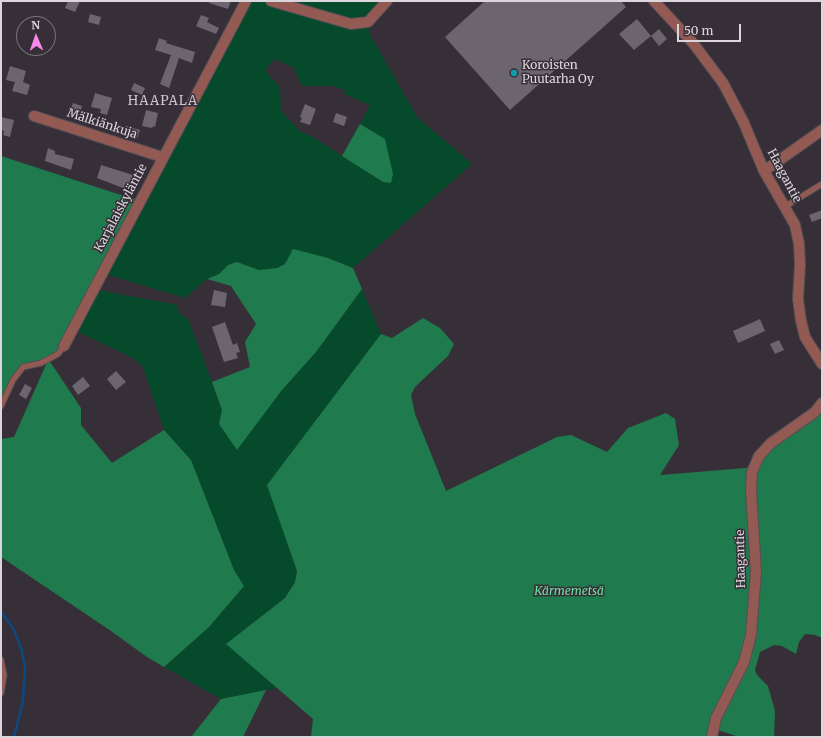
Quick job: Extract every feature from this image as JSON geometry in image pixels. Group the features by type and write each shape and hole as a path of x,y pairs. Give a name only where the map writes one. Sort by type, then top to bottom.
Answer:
{"street":[{"name":"Karjalaiskyläntie","path":"64,346 162,157 246,1"},
{"path":"271,1 351,24 368,22 387,1"},
{"name":"Haagantie","path":"654,1 693,43 723,84 743,120 764,171 786,206 795,225 799,244 798,299 801,321 805,337 822,364"},
{"name":"Mälkiänkuja","path":"34,116 162,157"},
{"path":"764,171 822,130"},
{"name":"Haagantie","path":"712,737 716,718 744,662 751,635 756,572 751,490 752,472 759,456 771,443 815,412 822,403"}],"lane":[{"path":"786,206 822,184"},
{"name":"Karjalaiskyläntie","path":"1,406 14,380 23,367 41,363 58,354 64,346"},
{"path":"1,660 4,675 1,693"}],"green space":[{"path":"246,1 387,1 368,22 370,35 417,117 472,164 353,268 328,258 285,264 277,268 259,270 237,262 228,265 219,274 207,279 185,298 102,273","holes":["275,59 294,68 302,86 333,86 345,90 344,94 370,105 360,124 385,139 383,182 311,136 301,132 281,111 280,88 265,70"]},
{"path":"360,124 385,139 393,174 391,183 383,182 342,156"},
{"path":"1,156 140,200 64,346 49,360 81,408 81,425 112,463 164,430 191,460 234,570 244,586 209,627 164,667 147,657 1,557 1,439 14,437 48,360 23,367 1,406"},
{"path":"293,249 328,258 353,268 362,289 316,352 282,390 237,450 219,424 222,410 212,382 250,367 245,342 256,324 231,286 207,279 219,274 228,265 237,262 259,270 277,268 285,264"},
{"path":"93,289 177,305 179,314 188,319 222,410 219,424 282,390 316,352 362,289 381,334 268,485 297,571 295,582 285,598 227,644 277,688 221,699 164,667 209,627 244,586 234,570 191,460 164,430 143,367 133,358 72,329"},
{"name":"Kärmemetsä","path":"423,318 440,328 454,344 448,356 415,387 411,395 415,414 446,491 557,437 571,435 607,452 628,428 666,413 675,419 679,445 660,475 758,467 777,444 822,410 822,638 815,635 805,634 799,642 796,654 782,646 774,645 760,652 755,670 757,675 768,686 775,711 774,737 739,737 709,727 707,737 311,737 313,719 226,644 285,598 295,582 297,571 267,485 381,334 392,338"},
{"path":"266,690 243,737 191,737 221,699"}],"building":[{"path":"68,1 80,1 75,12 65,8"},
{"path":"209,1 231,1 228,9 209,3"},
{"name":"Koroisten Puutarha Oy","path":"485,1 621,1 626,7 510,110 445,37"},
{"path":"90,14 101,17 99,25 88,22"},
{"path":"201,15 209,18 207,22 219,28 216,34 196,26"},
{"path":"637,19 651,36 634,50 619,34"},
{"path":"659,29 667,39 659,46 651,36"},
{"path":"159,38 167,41 166,43 195,52 192,63 179,58 169,88 160,84 171,55 155,50"},
{"path":"10,66 26,71 23,82 30,85 27,95 12,91 15,82 6,80"},
{"path":"134,83 145,88 142,95 131,90"},
{"path":"95,93 112,98 107,115 100,113 101,109 91,107"},
{"path":"73,103 82,106 78,119 68,116"},
{"path":"305,104 316,109 310,125 300,122 302,118 300,117"},
{"path":"146,110 158,113 155,127 153,126 152,128 142,126"},
{"path":"336,113 347,117 344,126 333,122"},
{"path":"1,117 14,120 10,137 3,135 4,131 1,130"},
{"path":"126,126 140,130 137,139 123,134"},
{"path":"48,148 55,151 55,154 74,159 71,170 45,161"},
{"path":"101,165 133,175 128,190 97,178"},
{"path":"822,210 822,218 812,222 809,215"},
{"path":"214,290 227,293 225,307 211,305"},
{"path":"760,319 765,331 738,343 733,331"},
{"path":"225,322 233,345 237,343 240,352 236,353 238,358 224,362 212,327"},
{"path":"779,340 784,350 775,354 770,344"},
{"path":"116,371 126,382 116,390 107,379"},
{"path":"83,377 90,386 78,395 72,386"},
{"path":"25,384 32,388 26,399 19,395"}],"waterway":[{"path":"1,612 13,628 21,648 25,667 23,701 14,737"}],"place":[{"name":"Koroisten Puutarha Oy","path":"514,73"}],"district":[{"name":"HAAPALA","path":"163,101"}]}
